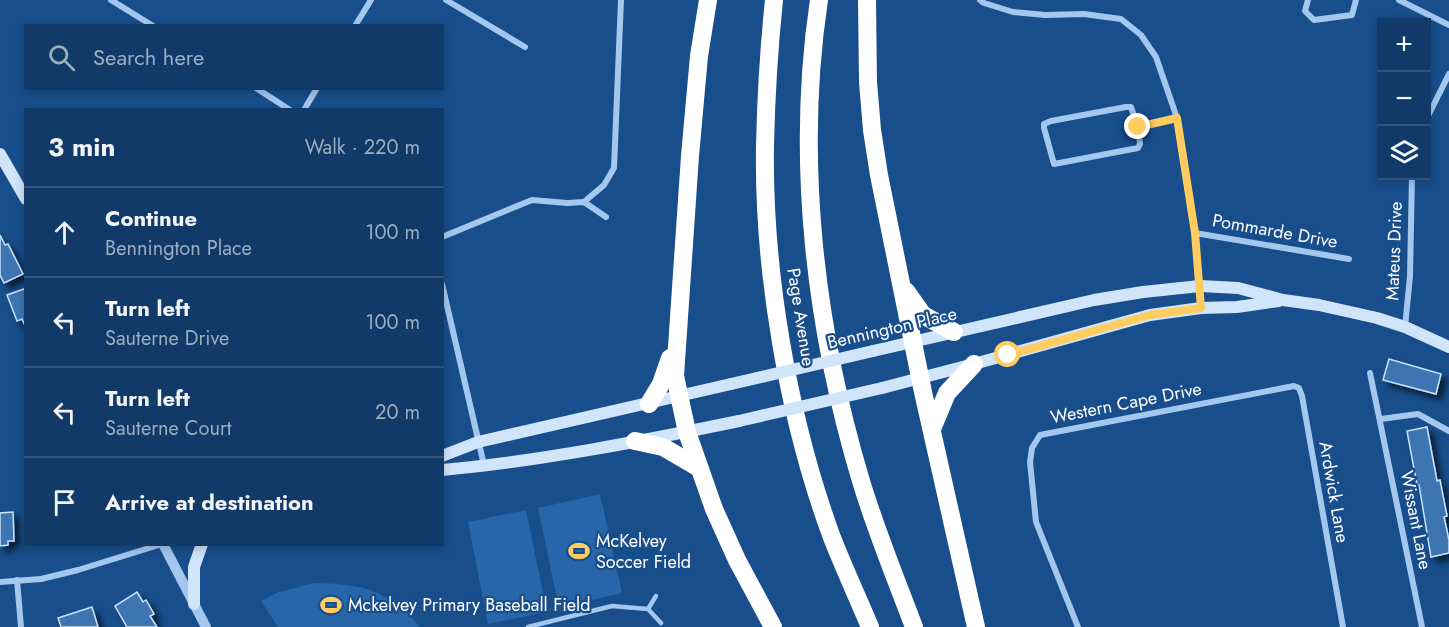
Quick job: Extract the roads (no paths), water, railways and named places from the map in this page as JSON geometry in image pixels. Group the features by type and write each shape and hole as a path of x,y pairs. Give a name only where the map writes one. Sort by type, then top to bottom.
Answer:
{"highway":[{"path":"708,0 699,56 690,156 675,376 687,432 699,468 737,560 773,627"},
{"name":"Page Avenue","path":"774,0 765,147 770,245 782,340 801,434 815,484 834,542 870,627"},
{"name":"Page Avenue","path":"819,0 811,101 810,148 820,292 839,398 856,462 876,527 914,627"},
{"path":"867,0 872,130 885,210 920,379 976,627"},
{"path":"902,285 924,315 954,332"},
{"path":"649,404 661,384 677,337"},
{"path":"932,429 947,393 974,364"},
{"path":"635,441 663,447 699,468"}],"main road":[{"path":"0,154 24,196"},
{"name":"Bennington Place","path":"444,455 478,442 1094,300 1143,292 1200,286 1238,288 1283,300 1350,311 1405,327 1449,347"},
{"name":"Bennington Place","path":"444,470 484,466 739,421 920,379 1150,315 1201,308 1237,307 1283,300"},
{"path":"194,604 194,567 201,546"}],"street":[{"path":"111,0 150,24"},
{"path":"356,24 371,0"},
{"path":"446,0 525,47"},
{"path":"444,236 532,200 584,202 604,185 614,168 621,0"},
{"path":"980,0 1013,12 1045,15 1084,14 1121,18 1141,35 1156,57 1177,118 1195,233 1201,308"},
{"path":"1308,0 1305,11 1314,20 1352,15 1356,0"},
{"path":"1399,0 1449,24"},
{"path":"1431,110 1449,74"},
{"path":"259,90 287,108"},
{"path":"305,108 315,90"},
{"path":"1131,107 1138,127 1140,144 1138,148 1054,164 1044,124 1131,107"},
{"path":"1138,127 1177,118"},
{"name":"Mateus Drive","path":"1405,327 1410,276 1412,180"},
{"path":"584,202 606,217"},
{"name":"Pommarde Drive","path":"1195,233 1349,259"},
{"path":"444,293 484,466"},
{"name":"Wissant Lane","path":"1371,373 1422,627"},
{"name":"Ardwick Lane","path":"1275,389 1294,386 1299,388 1302,396 1342,627"},
{"name":"Western Cape Drive","path":"1078,627 1036,522 1030,462 1035,441 1040,435 1275,389"},
{"path":"1381,419 1418,414 1449,431"},
{"path":"0,582 41,579 84,569 157,546"},
{"path":"164,546 206,627"},
{"path":"17,580 21,627"}],"lane":[{"path":"648,609 656,596"},
{"path":"528,627 612,606 648,609 661,623"}],"place":[{"name":"McKelvey Soccer Field","path":"579,551"},
{"name":"Mckelvey Primary Baseball Field","path":"331,605"}]}
